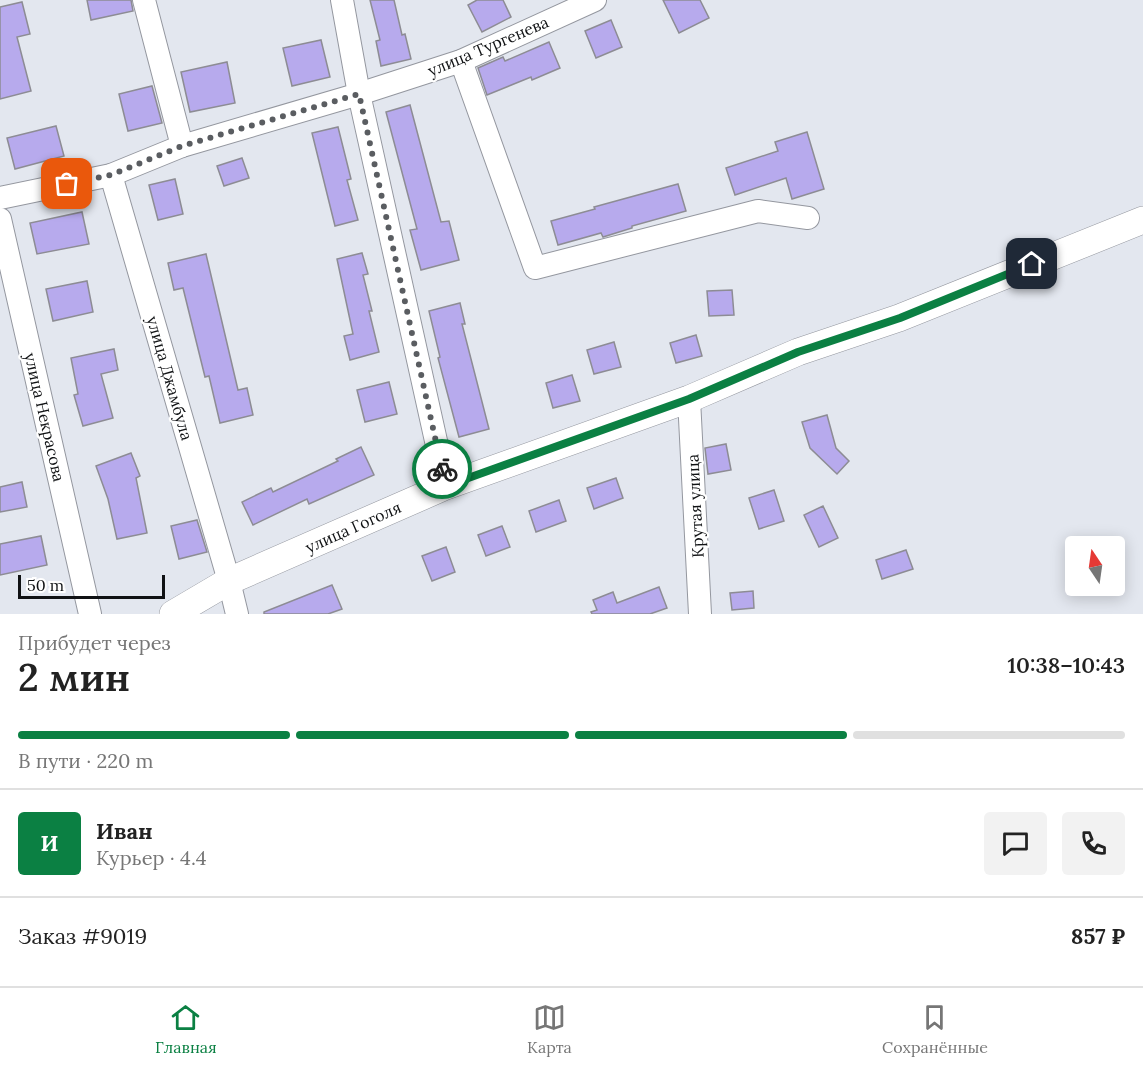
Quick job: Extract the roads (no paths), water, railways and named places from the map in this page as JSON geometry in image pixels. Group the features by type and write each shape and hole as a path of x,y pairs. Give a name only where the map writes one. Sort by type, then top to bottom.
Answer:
{"street":[{"path":"144,0 182,146"},
{"path":"342,0 359,94 446,486"},
{"name":"улица Тургенева","path":"0,198 111,175 182,146 359,94 461,61 595,0"},
{"path":"461,61 535,268 758,211 808,218"},
{"name":"улица Джамбула","path":"111,175 237,614"},
{"name":"улица Некрасова","path":"0,219 90,614"},
{"name":"улица Гоголя","path":"173,614 229,581 446,486 689,399 798,352 900,318 1143,220"},
{"name":"Крутая улица","path":"689,399 700,614"}]}
